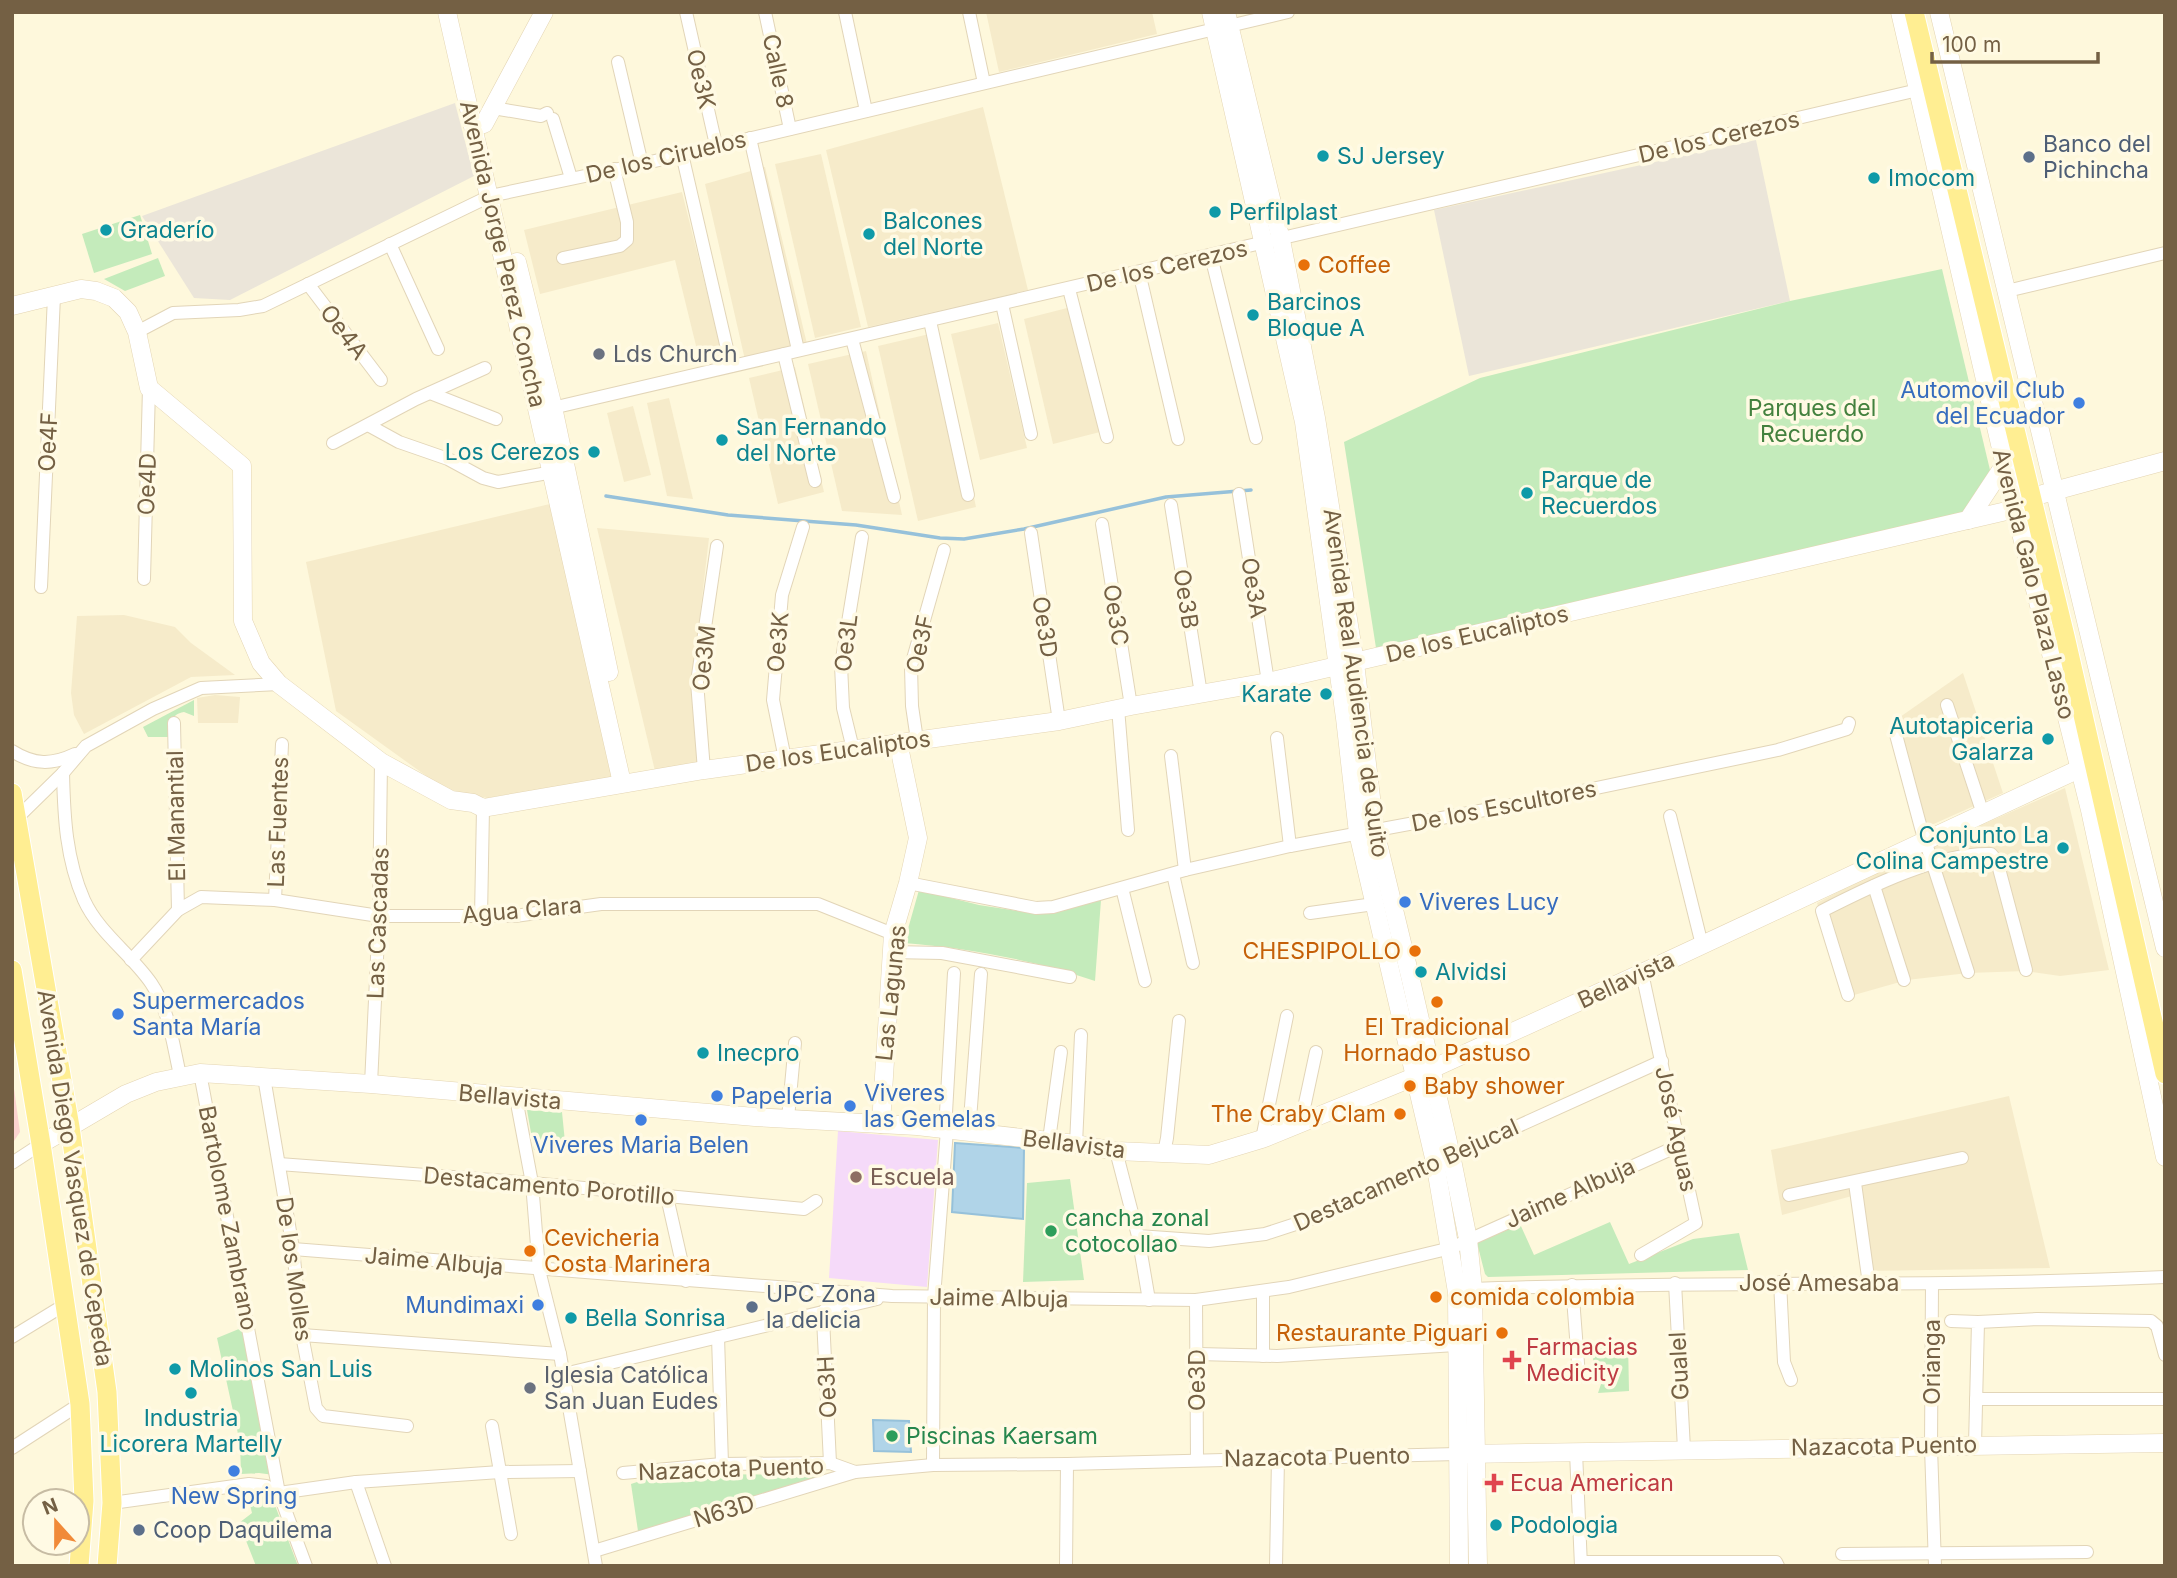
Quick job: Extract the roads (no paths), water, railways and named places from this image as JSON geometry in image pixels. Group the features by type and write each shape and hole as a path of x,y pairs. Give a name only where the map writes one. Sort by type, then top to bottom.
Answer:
{"main road":[{"name":"Avenida Galo Plaza Lasso","path":"1914,12 2035,498 2072,621 2165,1026"},
{"name":"Avenida Galo Plaza Lasso","path":"1923,12 2165,1074"},
{"name":"Avenida Diego Vasquez de Cepeda","path":"12,793 70,1126 107,1392 112,1503 107,1566"},
{"name":"Avenida Diego Vasquez de Cepeda","path":"12,970 80,1404 84,1501 79,1566"}],"street":[{"name":"Avenida Jorge Perez Concha","path":"447,12 479,126 546,409 627,782"},
{"name":"Avenida Jorge Perez Concha","path":"458,12 479,126"},
{"path":"479,126 493,107 544,12"},
{"name":"Oe3K","path":"686,12 716,145"},
{"name":"Calle 8","path":"765,12 790,129"},
{"path":"845,12 866,111"},
{"path":"969,12 984,83"},
{"name":"De los Ciruelos","path":"138,332 173,313 239,310 262,306 495,194 642,164 984,83 1220,20 1288,12"},
{"name":"Avenida Galo Plaza Lasso","path":"1900,12 2005,464 2035,498 2159,900 2165,948"},
{"name":"Avenida Galo Plaza Lasso","path":"1939,12 2007,291 2035,498 2079,769 2165,1157"},
{"name":"Avenida Real Audiencia de Quito","path":"1220,20 1316,418 1374,904 1422,1073 1443,1159 1468,1239 1473,1289 1478,1566"},
{"path":"618,62 642,164"},
{"name":"De los Cerezos","path":"546,409 1918,90"},
{"path":"493,107 550,116 570,178"},
{"path":"750,138 798,350"},
{"path":"682,153 731,366"},
{"path":"563,258 620,246 627,240 627,222 614,169"},
{"path":"390,244 438,349"},
{"path":"2007,291 2165,253"},
{"path":"1211,256 1256,438"},
{"path":"1139,272 1178,439"},
{"name":"Oe4A","path":"308,284 381,380"},
{"path":"12,306 81,289 114,298 128,312 138,332 149,388"},
{"path":"1069,289 1107,437"},
{"name":"Oe4F","path":"41,587 54,296"},
{"path":"1002,304 1031,434"},
{"path":"930,321 968,495"},
{"path":"852,338 894,497"},
{"path":"784,354 815,481"},
{"path":"333,443 485,368"},
{"name":"De los Eucaliptos","path":"149,388 242,466 243,621 261,663 279,684 381,762 451,800 473,803 483,808 704,770 1059,721 1268,682 1968,520 2165,461"},
{"name":"Oe4D","path":"144,579 149,388"},
{"path":"430,393 496,419"},
{"name":"Avenida Jorge Perez Concha","path":"546,409 552,472 627,782"},
{"path":"368,425 399,442 448,459 483,478 498,482 552,472"},
{"path":"1968,520 2005,464"},
{"name":"Oe3A","path":"1239,494 1268,682"},
{"name":"Oe3B","path":"1171,505 1201,694"},
{"name":"Oe3C","path":"1102,524 1124,707 1128,830"},
{"name":"Oe3K","path":"785,759 773,700 782,595 803,527"},
{"name":"Oe3D","path":"1031,533 1059,721"},
{"name":"Oe3L","path":"853,748 843,708 841,665 862,537"},
{"name":"Oe3M","path":"704,770 697,682 717,546"},
{"name":"Oe3F","path":"917,740 911,666 944,550"},
{"path":"12,751 24,758 46,763 59,761 193,690 211,686 279,684"},
{"path":"1947,705 1983,814"},
{"name":"El Manantial","path":"174,723 178,910"},
{"name":"De los Escultores","path":"908,883 1036,908 1053,907 1179,872 1290,846 1539,800 1778,750 1847,729 1849,723"},
{"path":"1895,731 1926,841 1968,972"},
{"path":"1277,738 1290,846"},
{"name":"Las Lagunas","path":"881,1124 893,934 918,838 898,742"},
{"name":"Las Fuentes","path":"275,900 282,744"},
{"path":"16,819 63,774 79,752"},
{"path":"1171,756 1179,872 1193,963"},
{"name":"Las Cascadas","path":"371,1084 379,916 381,762"},
{"name":"Bellavista","path":"12,1163 126,1094 180,1075 200,1073 881,1124 1048,1140 1116,1151 1209,1155 1262,1139 1422,1073 2079,769"},
{"path":"63,774 67,842 84,900 100,925 151,983 164,1008 180,1075"},
{"path":"481,917 483,808"},
{"path":"1670,816 1702,945"},
{"name":"Avenida Real Audiencia de Quito","path":"1366,832 1410,976 1422,1073"},
{"path":"1848,995 1822,911 1874,886 1934,864 1979,853 1990,854 1997,861 2026,970"},
{"path":"1874,886 1904,980"},
{"path":"1122,888 1145,981"},
{"name":"Agua Clara","path":"131,960 178,910 201,897 275,900 379,916 515,916 601,904 818,904 893,934"},
{"path":"1310,913 1374,904"},
{"path":"891,952 942,953 1070,977"},
{"path":"933,1465 934,1297 954,973"},
{"name":"José Aguas","path":"1641,1255 1696,1223 1642,973"},
{"path":"970,1133 981,974"},
{"path":"1262,1139 1287,1016"},
{"path":"1164,1153 1179,1021"},
{"path":"1076,1144 1081,1035"},
{"path":"788,1118 795,1042"},
{"path":"1048,1140 1061,1052"},
{"path":"1301,1122 1316,1052"},
{"name":"Destacamento Bejucal","path":"1138,1236 1209,1241 1265,1234 1317,1217 1662,1061"},
{"name":"Bartolome Zambrano","path":"200,1073 279,1493 306,1566"},
{"name":"De los Molles","path":"264,1077 293,1249 302,1335 316,1408 323,1416 407,1426"},
{"path":"516,1098 532,1182 539,1269 564,1374 596,1566"},
{"name":"Jaime Albuja","path":"293,1249 892,1296 1196,1300 1289,1287 1451,1248 1680,1144"},
{"path":"1116,1151 1138,1236 1149,1300"},
{"path":"1789,1195 1962,1158"},
{"name":"Avenida Real Audiencia de Quito","path":"1443,1159 1457,1292 1459,1566"},
{"name":"Destacamento Porotillo","path":"279,1164 532,1182 804,1209 816,1201"},
{"path":"1855,1183 1869,1284"},
{"path":"667,1197 686,1281"},
{"name":"José Amesaba","path":"1473,1289 1675,1283 1932,1284 2165,1277"},
{"path":"1780,1282 1784,1362 1791,1380"},
{"name":"Gualel","path":"1675,1283 1684,1449"},
{"name":"Orianga","path":"1932,1284 1931,1447 1935,1560"},
{"path":"1572,1285 1579,1376"},
{"path":"1263,1291 1263,1356"},
{"path":"564,1374 892,1296"},
{"name":"Oe3D","path":"1196,1300 1197,1459"},
{"path":"12,1338 66,1304"},
{"name":"Oe3H","path":"825,1310 823,1318 830,1463"},
{"path":"1951,1321 2151,1321 2158,1327 2165,1355"},
{"path":"1975,1445 1978,1322"},
{"path":"302,1335 560,1354"},
{"path":"718,1337 722,1464"},
{"path":"1198,1354 1263,1356 1456,1345"},
{"path":"1976,1399 2165,1399"},
{"path":"12,1448 80,1404"},
{"path":"492,1426 511,1534"},
{"path":"2013,1444 2036,1437 2165,1434"},
{"name":"Nazacota Puento","path":"623,1473 722,1464 830,1463 855,1472 933,1465 1197,1459 2165,1443"},
{"name":"Nazacota Puento","path":"2013,1444 2036,1451 2165,1452"},
{"path":"1576,1452 1581,1564 1778,1564"},
{"path":"1276,1566 1278,1458"},
{"path":"1066,1464 1066,1566"},
{"path":"112,1503 249,1484 266,1486 279,1493 356,1482 500,1472 580,1471"},
{"name":"N63D","path":"594,1551 855,1472"},
{"path":"356,1482 385,1566"},
{"path":"1842,1554 1935,1560 2087,1552"}],"water":[{"path":"955,1143 1024,1148 1023,1219 952,1212"},
{"name":"Piscinas Kaersam","path":"873,1420 909,1421 911,1452 874,1451"}],"waterway":[{"path":"606,496 728,515 856,525 964,539 1024,529 1166,497 1251,490"}],"place":[{"name":"SJ Jersey","path":"1323,156"},
{"name":"Banco del Pichincha","path":"2029,157"},
{"name":"Imocom","path":"1874,178"},
{"name":"Perfilplast","path":"1215,212"},
{"name":"Graderío","path":"106,230"},
{"name":"Balcones del Norte","path":"869,234"},
{"name":"Coffee","path":"1304,265"},
{"name":"Barcinos Bloque A","path":"1253,315"},
{"name":"Lds Church","path":"599,354"},
{"name":"Automovil Club del Ecuador","path":"2079,403"},
{"name":"San Fernando del Norte","path":"722,440"},
{"name":"Los Cerezos","path":"594,452"},
{"name":"Parque de Recuerdos","path":"1527,493"},
{"name":"Karate","path":"1326,694"},
{"name":"Autotapiceria Galarza","path":"2048,739"},
{"name":"Conjunto La Colina Campestre","path":"2063,848"},
{"name":"Viveres Lucy","path":"1405,902"},
{"name":"CHESPIPOLLO","path":"1415,951"},
{"name":"Alvidsi","path":"1421,972"},
{"name":"El Tradicional Hornado Pastuso","path":"1437,1002"},
{"name":"Supermercados Santa María","path":"118,1014"},
{"name":"Inecpro","path":"703,1053"},
{"name":"Baby shower","path":"1410,1086"},
{"name":"Papeleria","path":"717,1096"},
{"name":"Viveres las Gemelas","path":"850,1106"},
{"name":"The Craby Clam","path":"1400,1114"},
{"name":"Viveres Maria Belen","path":"641,1120"},
{"name":"Escuela","path":"856,1177"},
{"name":"cancha zonal cotocollao","path":"1051,1231"},
{"name":"Cevicheria Costa Marinera","path":"530,1251"},
{"name":"comida colombia","path":"1436,1297"},
{"name":"Mundimaxi","path":"538,1305"},
{"name":"UPC Zona la delicia","path":"752,1307"},
{"name":"Bella Sonrisa","path":"571,1318"},
{"name":"Restaurante Piguari","path":"1502,1333"},
{"name":"Farmacias Medicity","path":"1512,1360"},
{"name":"Molinos San Luis","path":"175,1369"},
{"name":"Iglesia Católica San Juan Eudes","path":"530,1388"},
{"name":"Industria Licorera Martelly","path":"191,1393"},
{"name":"Piscinas Kaersam","path":"892,1436"},
{"name":"New Spring","path":"234,1471"},
{"name":"Ecua American","path":"1494,1483"},
{"name":"Podologia","path":"1496,1525"},
{"name":"Coop Daquilema","path":"139,1530"}],"park label":[{"name":"Parques del Recuerdo","path":"1812,421"}]}
